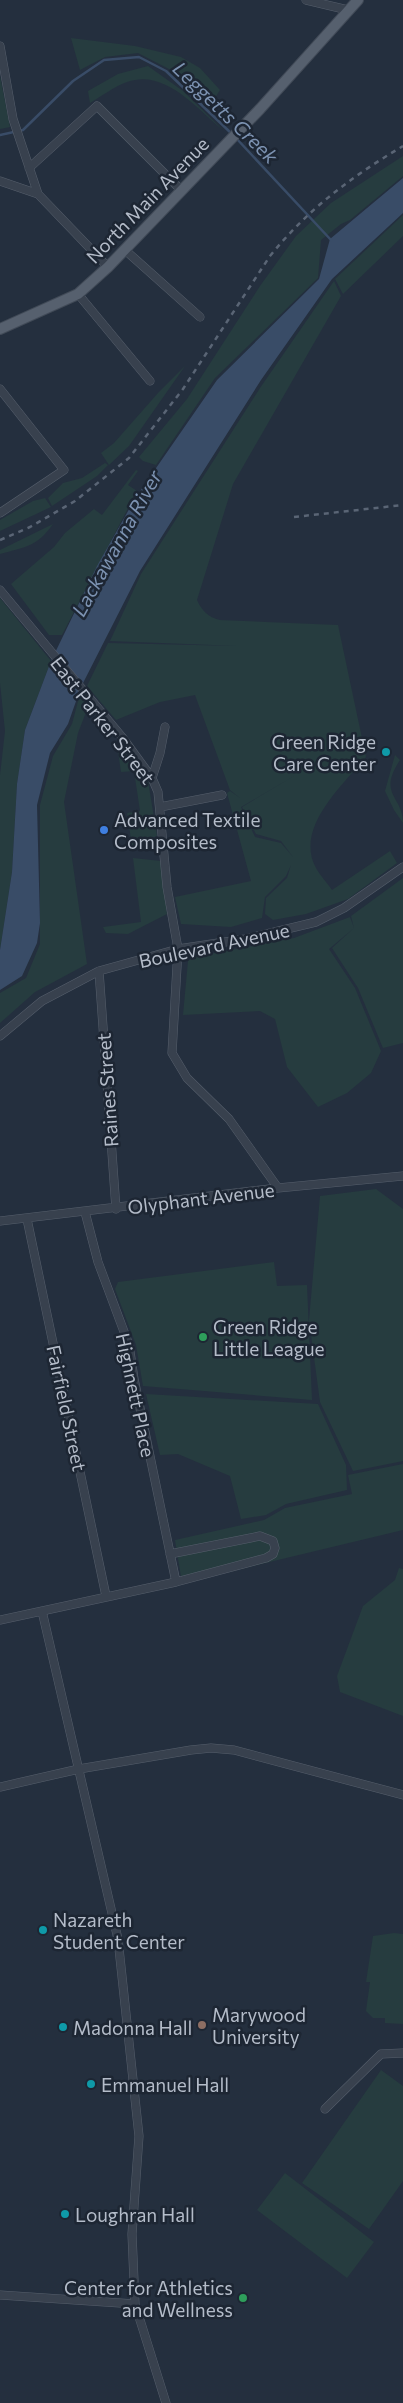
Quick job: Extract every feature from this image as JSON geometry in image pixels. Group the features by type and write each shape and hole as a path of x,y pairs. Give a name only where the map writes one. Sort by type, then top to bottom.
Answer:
{"main road":[{"name":"North Main Avenue","path":"0,328 78,294 108,267 245,125 358,0"}],"street":[{"path":"306,0 348,10"},
{"path":"0,46 13,119 38,194 108,267"},
{"path":"29,168 97,106 181,190"},
{"path":"0,181 38,194"},
{"path":"125,250 200,317"},
{"path":"78,294 150,381"},
{"path":"0,389 64,470 0,513"},
{"name":"East Parker Street","path":"0,590 105,717 152,778 158,792 167,887 178,949 172,1053 187,1078 229,1119 278,1188"},
{"path":"152,778 160,753 164,727"},
{"path":"160,807 222,795"},
{"name":"Boulevard Avenue","path":"0,1036 42,1001 99,971 178,949 245,938 316,922 344,908 403,867"},
{"name":"Raines Street","path":"99,971 116,1209"},
{"name":"Olyphant Avenue","path":"0,1221 116,1209 278,1188 403,1176"},
{"name":"Highnett Place","path":"85,1212 98,1262 129,1345 134,1379 176,1582"},
{"name":"Fairfield Street","path":"27,1219 106,1596"},
{"path":"0,1620 176,1582 266,1558 273,1554 275,1548 273,1541 260,1536 170,1554"},
{"path":"42,1610 118,1940 139,2136 132,2234 136,2304 166,2403"},
{"path":"0,1787 79,1769 211,1748 234,1750 403,1795"},
{"path":"325,2109 381,2054 403,2053"},
{"path":"0,2295 136,2304"}],"green space":[{"path":"71,38 135,46 181,57 200,68 220,90 213,101 169,69 138,53 105,57 80,70"},
{"path":"148,66 183,91 223,130 179,93 167,85 154,81 141,79 127,82 90,103 88,91 118,74"},
{"path":"0,76 10,127 0,129"},
{"path":"403,156 403,176 350,220 341,224 321,240 318,278 215,378 156,465 143,461 139,457 187,399 260,286 296,236 331,203"},
{"path":"403,215 403,236 343,294 335,279"},
{"path":"334,281 341,296 233,484 197,600 206,613 220,620 338,625 366,757 324,808 311,838 311,853 316,868 332,890 390,851 397,863 348,899 306,914 273,920 265,914 266,898 287,878 291,865 286,876 265,897 262,918 231,927 181,924 175,897 251,881 227,793 230,791 240,798 230,790 195,695 160,702 116,720 87,686 108,643 238,646 110,641 141,574 260,388","holes":["299,773 242,807 256,834 281,841 293,857 281,843 255,837 241,807"]},
{"path":"185,366 129,446 109,465 101,453 114,443 158,393"},
{"path":"105,463 108,465 97,476 52,506 48,498 63,483 82,478"},
{"path":"136,470 138,471 128,485 137,491 62,635 49,635 11,584 54,547 65,533 94,509 102,515"},
{"path":"45,498 51,507 0,531 0,520 33,501"},
{"path":"53,524 36,542 0,554 0,550"},
{"path":"0,598 51,661 25,730 17,784 12,872 0,950 0,775 5,731 0,683"},
{"path":"80,694 88,707 78,733 64,802 87,964 35,992 0,1023 0,993 26,978 40,944 40,805 53,756 72,724"},
{"path":"120,746 148,781 157,836 132,846 127,813 140,811 134,771 121,772 118,752"},
{"path":"395,755 400,760 391,781 391,788 402,814 403,823 385,791"},
{"path":"133,858 161,861 167,914 128,934 106,933 103,927 141,922"},
{"path":"403,878 403,1043 383,1048 358,988 332,948 354,928 351,916"},
{"path":"350,917 354,928 329,949 355,988 381,1051 371,1073 347,1093 318,1107 287,1067 275,1019 260,1011 183,1015 188,961 194,957 294,938"},
{"path":"376,1189 403,1209 403,1461 353,1471 320,1402 309,1320 320,1196"},
{"path":"274,1262 277,1286 307,1285 312,1400 143,1386 136,1345 115,1289 118,1282"},
{"path":"146,1394 318,1404 346,1465 347,1490 286,1504 266,1515 241,1519 230,1476 178,1454 160,1455"},
{"path":"403,1464 403,1530 182,1583 175,1540 264,1520 285,1508 352,1494 348,1475"},
{"path":"399,1568 403,1569 403,1716 340,1692 337,1676 363,1606 395,1580"},
{"path":"394,1933 403,1934 403,2024 385,2023 385,2018 373,2018 366,2011 370,1982 366,1982 373,1936"},
{"path":"381,2070 403,2086 403,2181 369,2229 302,2183"},
{"path":"285,2173 374,2242 347,2278 257,2210"}],"water":[{"name":"Lackawanna River","path":"403,178 403,213 332,279 261,380 140,571 81,687 68,724 50,753 37,805 40,923 37,943 22,976 0,990 0,950 12,872 17,784 25,730 51,661 97,566 136,497 217,380 319,279 330,239"}],"waterway":[{"name":"Leggetts Creek","path":"0,135 23,130 73,81 104,60 139,57 166,71 232,134"},
{"name":"Leggetts Creek","path":"236,138 331,240"}],"railway":[{"path":"0,540 30,527 75,501 129,458 183,389 270,256 284,239 331,195 403,146"},
{"path":"294,517 403,505"}],"place":[{"name":"Green Ridge Care Center","path":"386,752"},
{"name":"Advanced Textile Composites","path":"104,830"},
{"name":"Green Ridge Little League","path":"203,1337"},
{"name":"Nazareth Student Center","path":"43,1930"},
{"name":"Marywood University","path":"202,2025"},
{"name":"Madonna Hall","path":"63,2027"},
{"name":"Emmanuel Hall","path":"91,2084"},
{"name":"Loughran Hall","path":"65,2214"},
{"name":"Center for Athletics and Wellness","path":"243,2298"}]}
